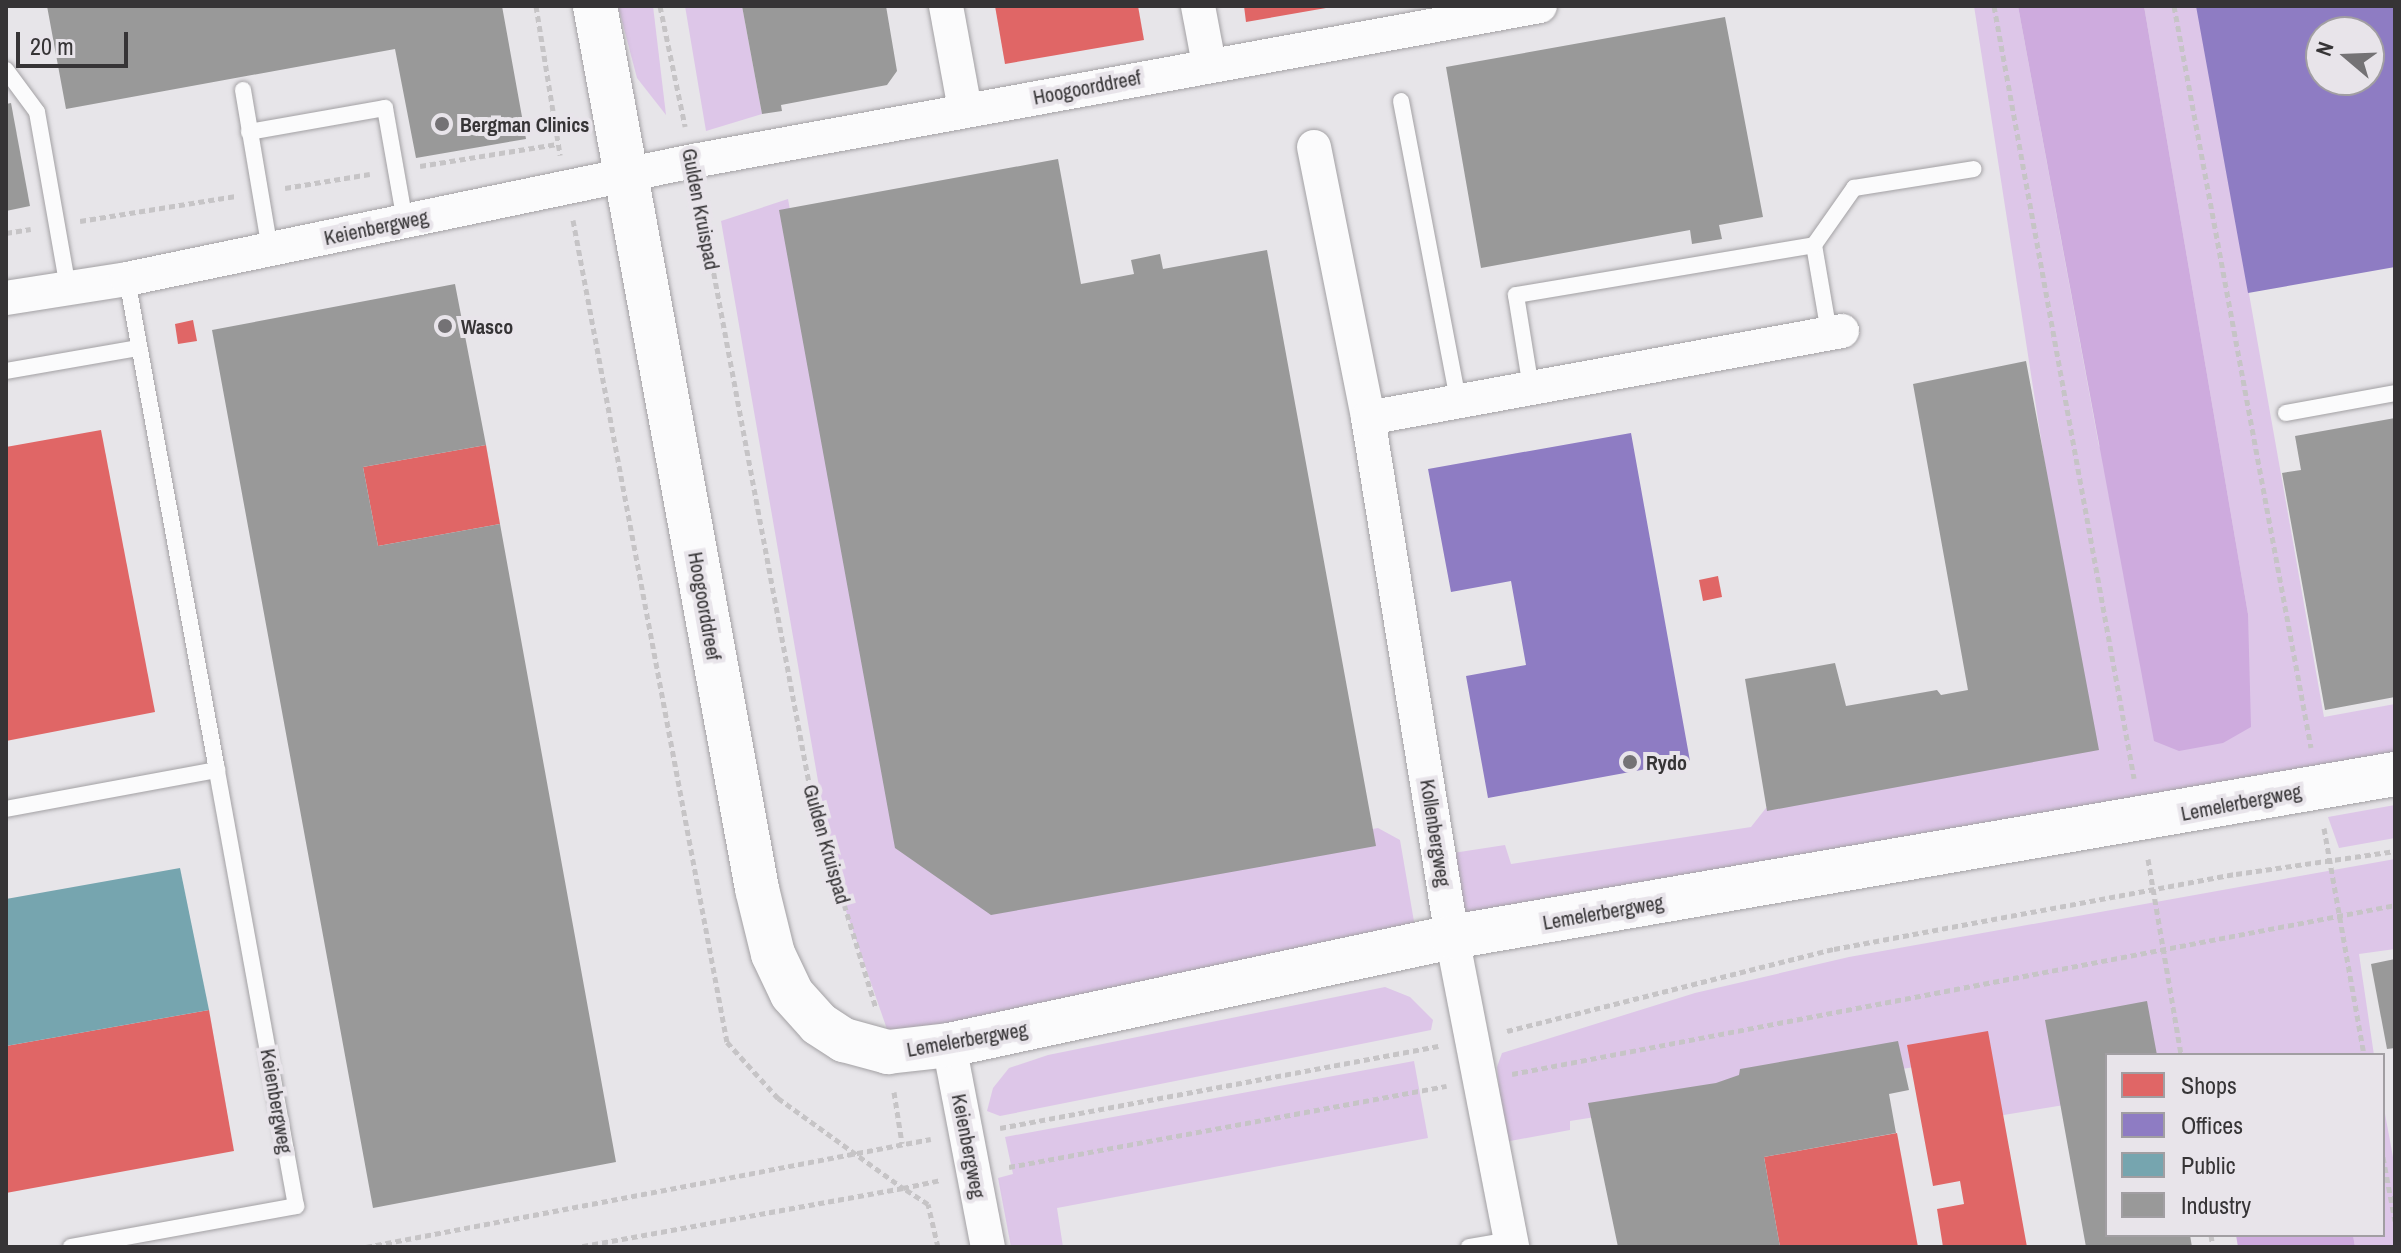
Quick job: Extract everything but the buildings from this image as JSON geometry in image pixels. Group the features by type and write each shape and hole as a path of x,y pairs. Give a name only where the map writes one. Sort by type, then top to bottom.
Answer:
{"street":[{"path":"946,6 965,110"},
{"path":"1198,6 1209,64"},
{"name":"Hoogoorddreef","path":"626,175 1209,64 1448,14 1540,6"},
{"name":"Hoogoorddreef","path":"593,10 757,889 773,954 792,994 819,1024"},
{"name":"Kollenbergweg","path":"1314,147 1368,418 1452,937 1511,1244"},
{"name":"Keienbergweg","path":"6,298 127,279 626,175"},
{"path":"1368,418 1836,332"},
{"name":"Lemelerbergweg","path":"819,1024 844,1040 888,1052 949,1045 1452,937 2395,774"},
{"name":"Keienbergweg","path":"949,1045 988,1247"}],"lane":[{"path":"6,70 37,112 68,288"},
{"path":"243,90 270,249"},
{"path":"1401,101 1458,401"},
{"path":"249,132 385,108 405,221"},
{"path":"1531,388 1516,295 1814,245 1854,188 1974,169"},
{"path":"1814,245 1836,332"},
{"name":"Keienbergweg","path":"71,1247 296,1206 127,279"},
{"path":"6,371 138,348"},
{"path":"2286,413 2395,393"},
{"path":"6,809 217,770"},
{"path":"1469,1247 1511,1244"}],"path":[{"path":"536,6 567,188 727,1042 778,1098 928,1204 938,1247"},
{"name":"Gulden Kruispad","path":"660,6 693,161 812,799 888,1052 902,1143"},
{"path":"1994,6 2154,889 2181,1053"},
{"path":"2174,6 2318,787 2328,860 2364,1053"},
{"path":"366,1247 902,1143 967,1134 1472,1039 1834,949 2154,889 2395,851"},
{"path":"579,1247 1481,1080 2163,946 2395,905"},
{"path":"2385,1168 2395,1221"}],"shaded area":[{"path":"618,6 653,6 666,115 637,78"},
{"path":"685,6 742,6 762,114 706,131"},
{"path":"1974,6 2018,6 2099,446 2248,614 2144,6 2198,6 2324,717 2395,704 2395,758 1467,925 1453,853 1505,845 1511,864 1751,827 1766,808 2089,749"},
{"path":"2018,6 2144,6 2248,614 2251,727 2223,743 2179,751 2154,741"},
{"path":"788,199 903,834 995,900 1378,828 1400,840 1417,939 889,1035 835,879 721,221"},
{"path":"2395,805 2395,838 2339,848 2328,817"},
{"path":"2395,859 2395,949 2359,954 2374,1053 2105,1053 2105,1098 1931,1127 1921,1066 1570,1121 1570,1130 1505,1142 1497,1067 1502,1053 1695,993 1849,957"},
{"path":"1385,987 1410,997 1433,1020 1431,1030 1000,1116 987,1111 993,1088 1009,1068 1048,1055"},
{"path":"1414,1061 1428,1138 1057,1208 1063,1247 1011,1247 998,1178 1013,1174 1005,1137"},
{"path":"2385,1114 2395,1168 2395,1247 2355,1247 2353,1237 2385,1237"},
{"path":"2236,1237 2353,1237 2355,1247 2238,1247"}],"place":[{"name":"Bergman Clinics","path":"442,124"},
{"name":"Wasco","path":"445,326"},
{"name":"Rydo","path":"1630,762"}]}
